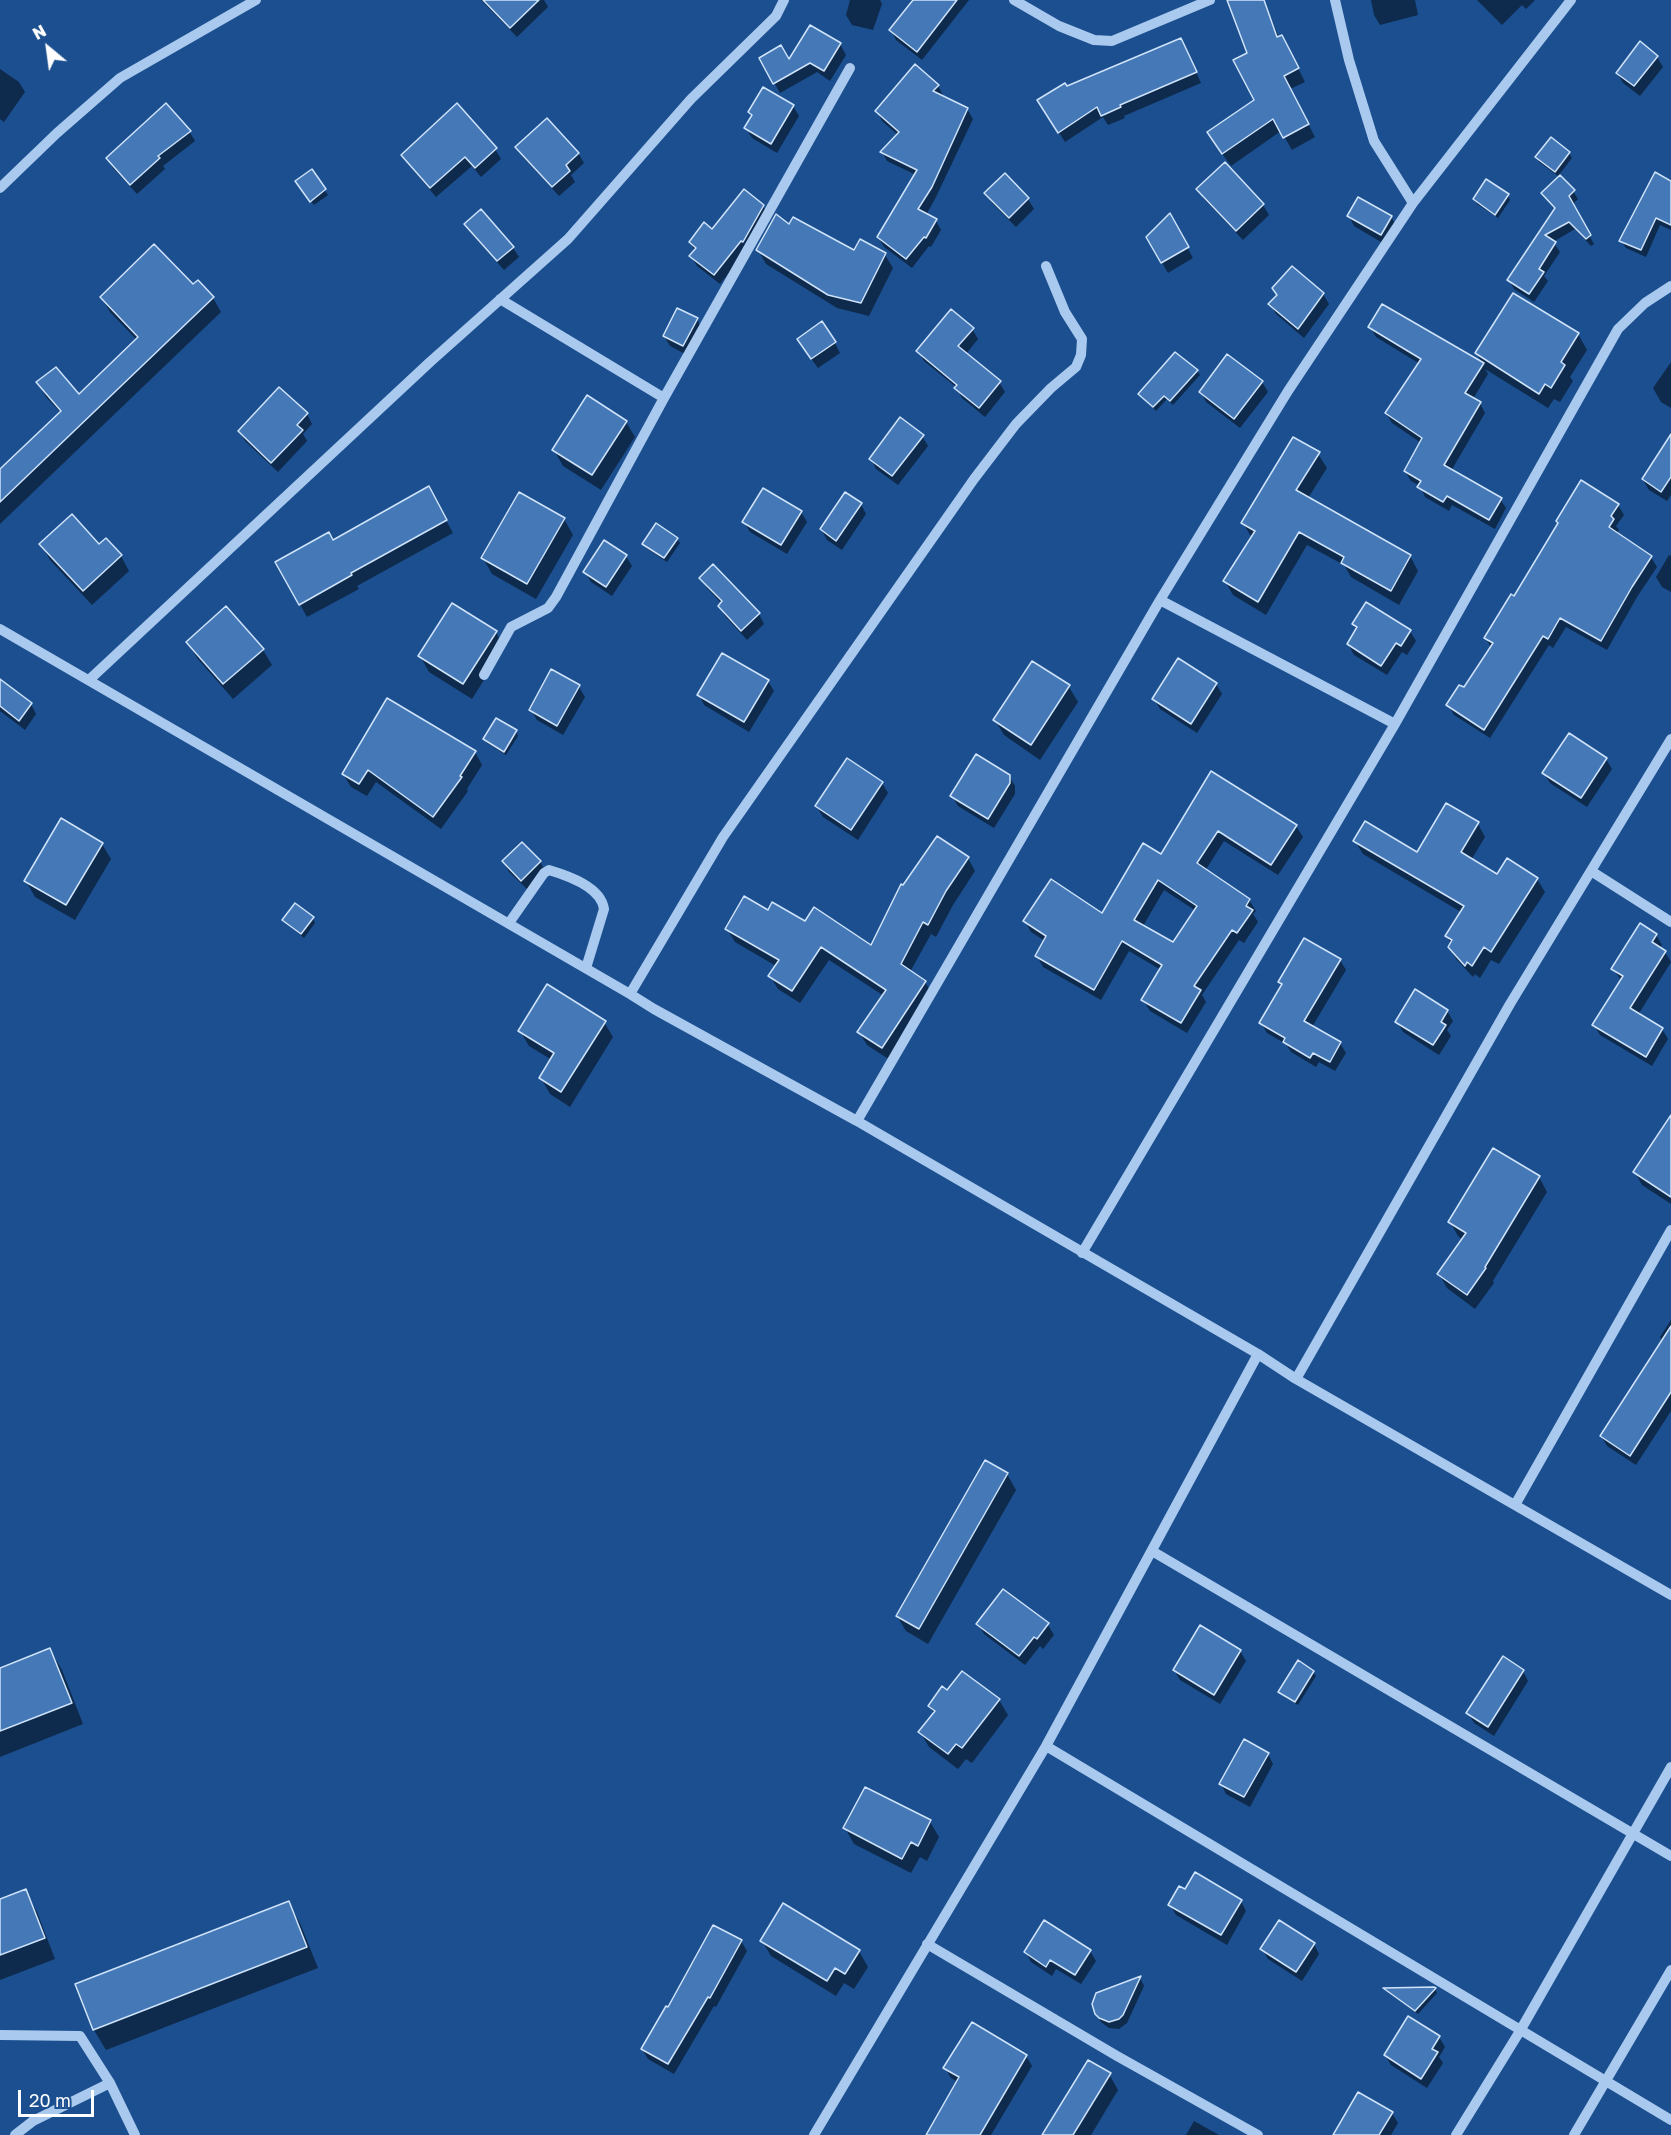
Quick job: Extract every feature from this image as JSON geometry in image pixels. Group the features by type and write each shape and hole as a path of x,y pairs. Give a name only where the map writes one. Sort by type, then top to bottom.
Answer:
{"street":[{"path":"0,188 57,133 120,78 256,0"},
{"path":"89,680 430,362 568,239 691,99 776,16 784,0"},
{"path":"1014,0 1059,26 1094,40 1112,41 1210,0"},
{"path":"1335,0 1349,60 1374,141 1413,204"},
{"path":"857,1121 1161,600 1288,391 1413,204 1571,0"},
{"path":"484,675 512,627 548,608 556,597 664,398 850,68"},
{"path":"630,994 723,837 974,478 1016,424 1051,388 1076,367 1081,355 1082,339 1065,312 1046,266"},
{"path":"1082,1253 1395,724 1618,329 1646,303 1671,286"},
{"path":"500,299 664,398"},
{"path":"1161,600 1395,724"},
{"path":"0,629 509,923 654,1010 857,1121 1258,1354 1296,1379 1671,1595"},
{"path":"1296,1379 1510,1004 1671,739"},
{"path":"509,923 544,873 549,870 595,890 603,900 604,909 586,968"},
{"path":"1591,871 1671,922"},
{"path":"1515,1505 1671,1230"},
{"path":"814,2135 1046,1746 1258,1354"},
{"path":"1152,1551 1671,1856"},
{"path":"1046,1746 1671,2120"},
{"path":"1456,2135 1520,2031 1671,1767"},
{"path":"927,1944 1117,2056 1258,2135"},
{"path":"1574,2135 1671,1970"},
{"path":"0,2035 80,2036 110,2083 135,2135"},
{"path":"15,2135 33,2121 110,2083"}],"building":[{"path":"483,0 539,0 510,28"},
{"path":"913,0 957,0 917,52 889,30"},
{"path":"1227,0 1264,0 1277,37 1282,35 1299,68 1284,76 1309,124 1283,138 1273,119 1222,154 1207,132 1254,100 1233,60 1247,53"},
{"path":"810,25 841,43 824,71 810,63 773,84 759,58 781,45 789,59"},
{"path":"1181,38 1197,72 1120,105 1121,107 1101,116 1097,107 1058,133 1037,100 1065,83 1067,86"},
{"path":"1640,41 1658,56 1634,86 1616,73"},
{"path":"915,64 939,85 933,91 968,108 932,187 918,209 937,219 926,238 924,237 906,259 877,237 917,170 880,152 899,132 875,111"},
{"path":"763,87 794,105 771,144 744,128 752,115 748,112"},
{"path":"166,103 191,131 158,156 160,158 130,185 106,158"},
{"path":"457,103 497,148 475,168 465,157 430,188 401,155"},
{"path":"547,118 579,153 566,165 570,171 552,187 515,147"},
{"path":"1551,137 1570,152 1555,172 1535,157"},
{"path":"1225,162 1264,204 1236,231 1196,189"},
{"path":"312,169 326,189 310,202 295,181"},
{"path":"1655,172 1671,181 1671,225 1656,218 1641,250 1619,241"},
{"path":"1005,173 1029,198 1009,218 984,193"},
{"path":"1560,175 1575,190 1569,196 1591,235 1586,239 1569,222 1545,235 1556,242 1539,269 1544,272 1529,294 1507,280 1555,208 1541,193"},
{"path":"1486,179 1509,194 1495,215 1473,199"},
{"path":"744,189 764,205 743,242 741,241 714,275 689,256 696,248 689,242 704,222 712,229"},
{"path":"1358,197 1392,216 1381,235 1347,216"},
{"path":"481,209 514,247 497,261 464,224"},
{"path":"1170,213 1189,247 1161,263 1146,237"},
{"path":"776,214 789,224 793,217 854,250 860,239 886,253 861,303 828,295 756,250"},
{"path":"154,244 193,284 198,280 214,297 0,502 0,469 61,411 36,382 56,367 79,394 138,337 100,297"},
{"path":"1292,266 1324,293 1298,329 1268,304 1277,295 1272,288"},
{"path":"1513,293 1579,333 1561,362 1565,365 1551,388 1545,384 1539,394 1475,353"},
{"path":"1382,304 1484,363 1465,393 1481,402 1444,465 1502,498 1489,520 1447,496 1443,502 1417,487 1421,481 1404,471 1422,438 1385,413 1421,359 1368,327"},
{"path":"677,308 698,318 683,346 663,336"},
{"path":"951,309 974,328 958,346 1001,381 979,408 954,388 957,385 916,351"},
{"path":"822,321 836,342 811,359 797,339"},
{"path":"1175,352 1198,370 1170,401 1164,396 1153,407 1138,394"},
{"path":"1227,354 1263,381 1234,419 1199,392"},
{"path":"279,387 308,413 297,425 303,430 271,463 238,431"},
{"path":"587,395 627,421 592,475 552,450"},
{"path":"900,417 924,435 892,476 869,459"},
{"path":"1671,434 1671,477 1661,492 1642,479"},
{"path":"1293,437 1320,452 1296,490 1411,555 1391,591 1341,563 1344,557 1299,532 1258,602 1223,581 1255,531 1241,523"},
{"path":"1581,480 1619,504 1611,516 1614,519 1609,527 1652,556 1601,641 1560,618 1548,639 1543,636 1484,730 1446,705 1459,685 1464,687 1493,643 1484,638 1511,594 1514,596"},
{"path":"429,486 447,520 351,573 352,575 299,605 275,562 329,532 333,540"},
{"path":"763,488 802,511 781,545 742,522"},
{"path":"519,492 565,518 527,584 481,558"},
{"path":"845,492 862,503 836,541 820,529"},
{"path":"72,514 99,544 106,538 122,555 83,591 39,544"},
{"path":"656,523 678,538 664,558 642,544"},
{"path":"604,540 627,555 606,587 583,572"},
{"path":"713,564 760,613 741,631 718,606 722,601 699,578"},
{"path":"1366,602 1411,630 1401,646 1396,643 1381,666 1347,644 1357,627 1352,624"},
{"path":"452,603 497,631 463,684 418,656"},
{"path":"226,606 264,649 223,684 186,642"},
{"path":"722,653 769,680 744,722 697,695"},
{"path":"1178,658 1217,683 1191,724 1152,699"},
{"path":"1032,661 1070,685 1031,745 993,720"},
{"path":"551,669 580,685 557,726 529,710"},
{"path":"0,679 32,703 19,721 0,706"},
{"path":"387,698 476,751 460,776 462,777 433,817 368,770 359,784 342,774"},
{"path":"496,718 517,730 504,752 483,739"},
{"path":"1569,733 1607,758 1581,798 1542,773"},
{"path":"976,754 1010,775 1010,783 988,819 950,796"},
{"path":"847,758 883,782 851,830 815,806"},
{"path":"1211,771 1297,825 1271,865 1218,831 1197,863 1250,899 1246,906 1253,910 1237,933 1232,930 1194,986 1201,990 1181,1023 1141,1000 1162,965 1122,941 1094,990 1035,956 1046,936 1023,921 1051,879 1102,913 1143,843 1161,854","holes":["1158,880 1197,906 1173,942 1134,920"]},
{"path":"1446,803 1479,822 1461,852 1497,874 1507,858 1538,878 1491,952 1484,947 1472,966 1467,962 1465,966 1448,947 1452,940 1445,936 1464,906 1353,841 1365,821 1417,852"},
{"path":"61,818 103,843 66,905 24,881"},
{"path":"937,836 969,857 946,891 928,925 923,922 901,964 926,981 882,1048 857,1032 886,990 821,947 792,991 768,976 779,960 725,929 744,896 768,910 772,902 805,921 814,907 871,945 901,884 903,885"},
{"path":"522,842 541,861 521,881 502,861"},
{"path":"295,903 314,917 301,934 282,920"},
{"path":"1640,923 1657,934 1652,942 1666,951 1630,1008 1663,1028 1646,1057 1592,1025 1623,976 1611,969"},
{"path":"1304,938 1341,959 1304,1021 1341,1042 1330,1062 1313,1053 1310,1058 1283,1042 1285,1038 1259,1023 1282,984 1278,982"},
{"path":"547,984 606,1021 561,1092 539,1078 554,1053 518,1031"},
{"path":"1415,989 1448,1010 1441,1022 1446,1025 1433,1045 1395,1022"},
{"path":"1671,1115 1671,1197 1633,1172"},
{"path":"1493,1148 1540,1176 1486,1268 1467,1295 1437,1274 1466,1233 1448,1222"},
{"path":"1671,1326 1671,1392 1630,1456 1600,1436"},
{"path":"985,1460 1008,1473 919,1629 896,1616"},
{"path":"1003,1589 1049,1623 1037,1639 1034,1637 1019,1656 976,1624"},
{"path":"1200,1625 1241,1650 1214,1695 1173,1670"},
{"path":"50,1648 72,1703 0,1731 0,1668"},
{"path":"1503,1656 1524,1670 1488,1727 1466,1713"},
{"path":"1298,1660 1314,1671 1295,1702 1278,1692"},
{"path":"962,1671 1000,1699 962,1748 956,1744 948,1754 918,1732 935,1711 928,1706 942,1686 947,1690"},
{"path":"1244,1739 1269,1753 1244,1797 1219,1784"},
{"path":"865,1787 931,1820 918,1846 911,1842 902,1859 843,1828"},
{"path":"1195,1872 1242,1900 1221,1935 1168,1905 1179,1886 1185,1889"},
{"path":"26,1889 45,1938 0,1955 0,1899"},
{"path":"289,1901 307,1947 93,2030 75,1984"},
{"path":"783,1903 860,1950 845,1974 835,1968 827,1981 760,1941"},
{"path":"1044,1920 1091,1950 1075,1975 1050,1960 1046,1967 1024,1952"},
{"path":"1279,1920 1315,1943 1296,1972 1260,1949"},
{"path":"713,1925 742,1940 710,1998 708,1997 668,2064 641,2049 666,2006 668,2007"},
{"path":"1141,1976 1119,2019 1109,2022 1095,2014 1092,2004 1096,1993"},
{"path":"1383,1988 1436,1988 1415,2011"},
{"path":"1408,2016 1440,2036 1432,2049 1438,2052 1421,2079 1384,2055"},
{"path":"972,2022 1027,2055 980,2135 926,2135 959,2077 943,2068"},
{"path":"1088,2060 1111,2073 1073,2135 1042,2135"},
{"path":"1358,2092 1393,2112 1379,2135 1333,2135"}]}
